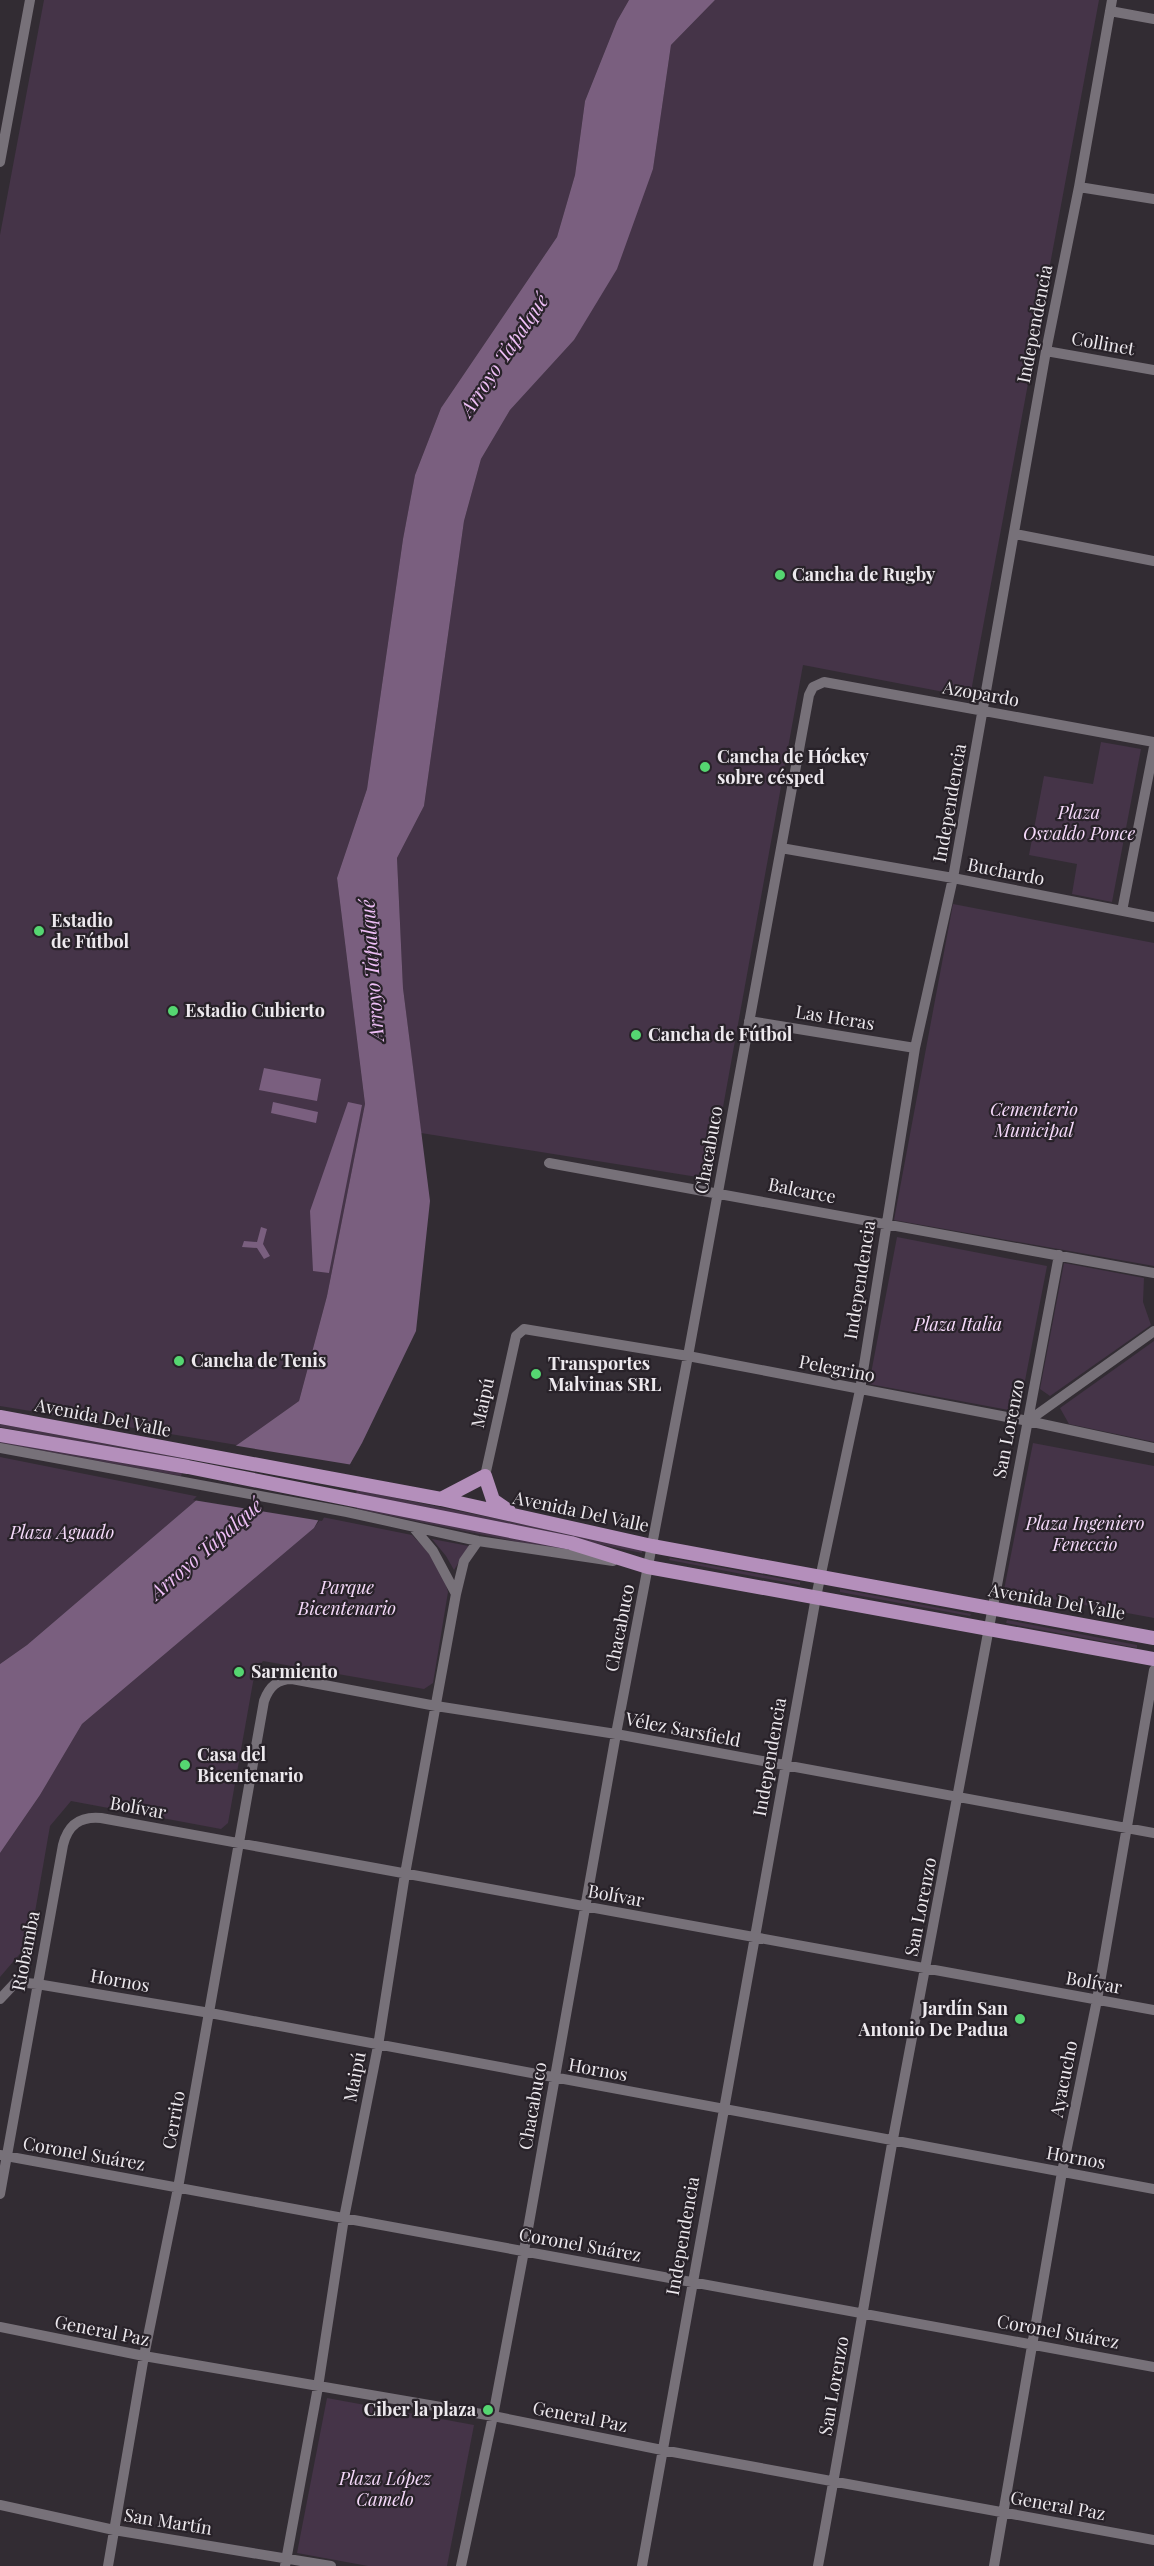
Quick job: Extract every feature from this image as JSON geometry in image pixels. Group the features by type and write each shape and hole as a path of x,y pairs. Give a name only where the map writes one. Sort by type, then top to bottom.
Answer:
{"main road":[{"name":"Avenida Del Valle","path":"0,1417 190,1460 348,1505 571,1544 648,1567 1154,1659"},
{"name":"Avenida Del Valle","path":"0,1435 354,1482 652,1546 1154,1638"},
{"path":"441,1499 484,1476 493,1500 515,1516"}],"street":[{"path":"0,161 30,0"},
{"path":"1111,5 1154,19"},
{"name":"Independencia","path":"642,2566 722,2109 816,1597 860,1390 915,1048 953,878 1046,351 1079,187 1111,5"},
{"path":"1079,187 1154,199"},
{"name":"Collinet","path":"1046,351 1154,370"},
{"path":"1015,534 1154,561"},
{"name":"Azopardo","path":"809,695 813,687 824,682 1154,742"},
{"name":"Chacabuco","path":"461,2566 493,2416 524,2251 616,1734 719,1192 809,695"},
{"path":"1122,911 1154,747"},
{"name":"Buchardo","path":"781,848 1154,917"},
{"name":"Las Heras","path":"749,1021 915,1048"},
{"name":"Balcarce","path":"549,1163 719,1192 1154,1273"},
{"name":"San Lorenzo","path":"818,2566 987,1628 1059,1255"},
{"name":"Pelegrino","path":"516,1336 524,1329 532,1329 688,1356 1028,1420 1154,1448"},
{"path":"1028,1420 1154,1331"},
{"name":"Maipú","path":"484,1476 516,1336"},
{"name":"Avenida Del Valle","path":"0,1448 186,1482 348,1505 413,1527 478,1541 648,1567"},
{"path":"413,1527 433,1551 456,1594"},
{"name":"Maipú","path":"285,2562 318,2387 344,2218 378,2046 405,1874 456,1594 464,1561 478,1541"},
{"name":"Ayacucho","path":"994,2566 1062,2172 1097,2000 1154,1670"},
{"name":"Vélez Sarsfield","path":"276,1683 292,1679 436,1706 616,1734 1154,1833"},
{"name":"Cerrito","path":"108,2566 144,2356 210,2013 264,1701 276,1683"},
{"name":"Bolívar","path":"74,1823 86,1818 101,1818 1154,2010"},
{"name":"Riobamba","path":"0,2194 4,2156 63,1845 74,1823"},
{"name":"Hornos","path":"0,1999 16,1982 37,1984 210,2013 554,2079 1154,2189"},
{"name":"Coronel Suárez","path":"4,2156 1154,2367"},
{"name":"General Paz","path":"0,2327 144,2356 493,2416 662,2450 1154,2540"},
{"name":"San Martín","path":"0,2505 114,2530 285,2562 331,2566"}],"green space":[{"path":"44,0 629,0 617,21 585,101 575,175 557,237 441,408 415,475 403,539 367,789 337,878 365,1104 327,1296 299,1401 237,1445 0,1406 0,235"},
{"path":"715,0 1099,0 970,697 803,665 710,1179 421,1133 403,988 397,858 424,806 464,521 481,459 510,410 574,340 653,169 671,45"},
{"name":"Plaza Osvaldo Ponce","path":"1101,742 1141,749 1112,902 1072,894 1077,864 1029,855 1044,776 1093,784"},
{"name":"Cementerio Municipal","path":"953,904 1154,943 1154,1266 894,1220"},
{"name":"Plaza Italia","path":"897,1237 1047,1266 1019,1412 869,1384"},
{"path":"1064,1263 1144,1278 1143,1302 1151,1325 1050,1396 1040,1389"},
{"path":"1154,1341 1154,1442 1069,1424 1060,1408"},
{"path":"0,1424 188,1459 187,1462 0,1427"},
{"path":"0,1439 182,1473 181,1476 0,1443"},
{"name":"Plaza Ingeniero Feneccio","path":"1033,1443 1154,1466 1154,1618 1004,1590"},
{"name":"Plaza Aguado","path":"0,1457 200,1497 27,1645 0,1664"},
{"path":"357,1490 643,1549 642,1553 356,1494"},
{"path":"357,1505 568,1549 562,1551 357,1509"},
{"name":"Parque Bicentenario","path":"322,1517 412,1535 433,1557 443,1575 448,1592 433,1683 424,1689 263,1661 255,1671 228,1823 221,1829 71,1801 50,1826 31,1935 24,1949 0,1977 0,1853 40,1795 82,1724 314,1528"},
{"path":"432,1539 469,1546 454,1570 446,1556"},
{"path":"670,1558 800,1582 800,1585 669,1560"},
{"path":"840,1589 971,1614 970,1616 840,1592"},
{"path":"1007,1620 1137,1645 1137,1648 1006,1623"},
{"name":"Plaza López Camelo","path":"327,2398 474,2425 447,2566 368,2566 297,2553"}],"water":[{"name":"Arroyo Tapalqué","path":"629,0 715,0 671,45 653,169 617,269 574,340 510,410 481,459 464,521 424,806 397,858 403,988 430,1201 416,1331 362,1443 314,1528 82,1724 40,1795 0,1853 0,1664 27,1645 200,1497 227,1452 299,1401 327,1296 365,1104 337,878 367,789 403,539 415,475 441,408 557,237 575,175 585,101 617,21"},
{"path":"264,1068 321,1079 317,1101 259,1090"},
{"path":"273,1102 318,1112 316,1123 271,1113"},
{"path":"348,1102 362,1105 329,1273 313,1271 310,1211"},
{"path":"261,1227 267,1229 263,1244 270,1256 264,1259 257,1248 242,1247 244,1241 257,1242"}],"pier":[{"path":"232,1445 353,1465 322,1521 193,1500 224,1450"}],"place":[{"name":"Cancha de Rugby","path":"780,575"},
{"name":"Cancha de Hóckey sobre césped","path":"705,767"},
{"name":"Estadio de Fútbol","path":"39,931"},
{"name":"Estadio Cubierto","path":"173,1011"},
{"name":"Cancha de Fútbol","path":"636,1035"},
{"name":"Cancha de Tenis","path":"179,1361"},
{"name":"Transportes Malvinas SRL","path":"536,1374"},
{"name":"Sarmiento","path":"239,1672"},
{"name":"Casa del Bicentenario","path":"185,1765"},
{"name":"Jardín San Antonio De Padua","path":"1020,2019"},
{"name":"Ciber la plaza","path":"488,2410"}]}
